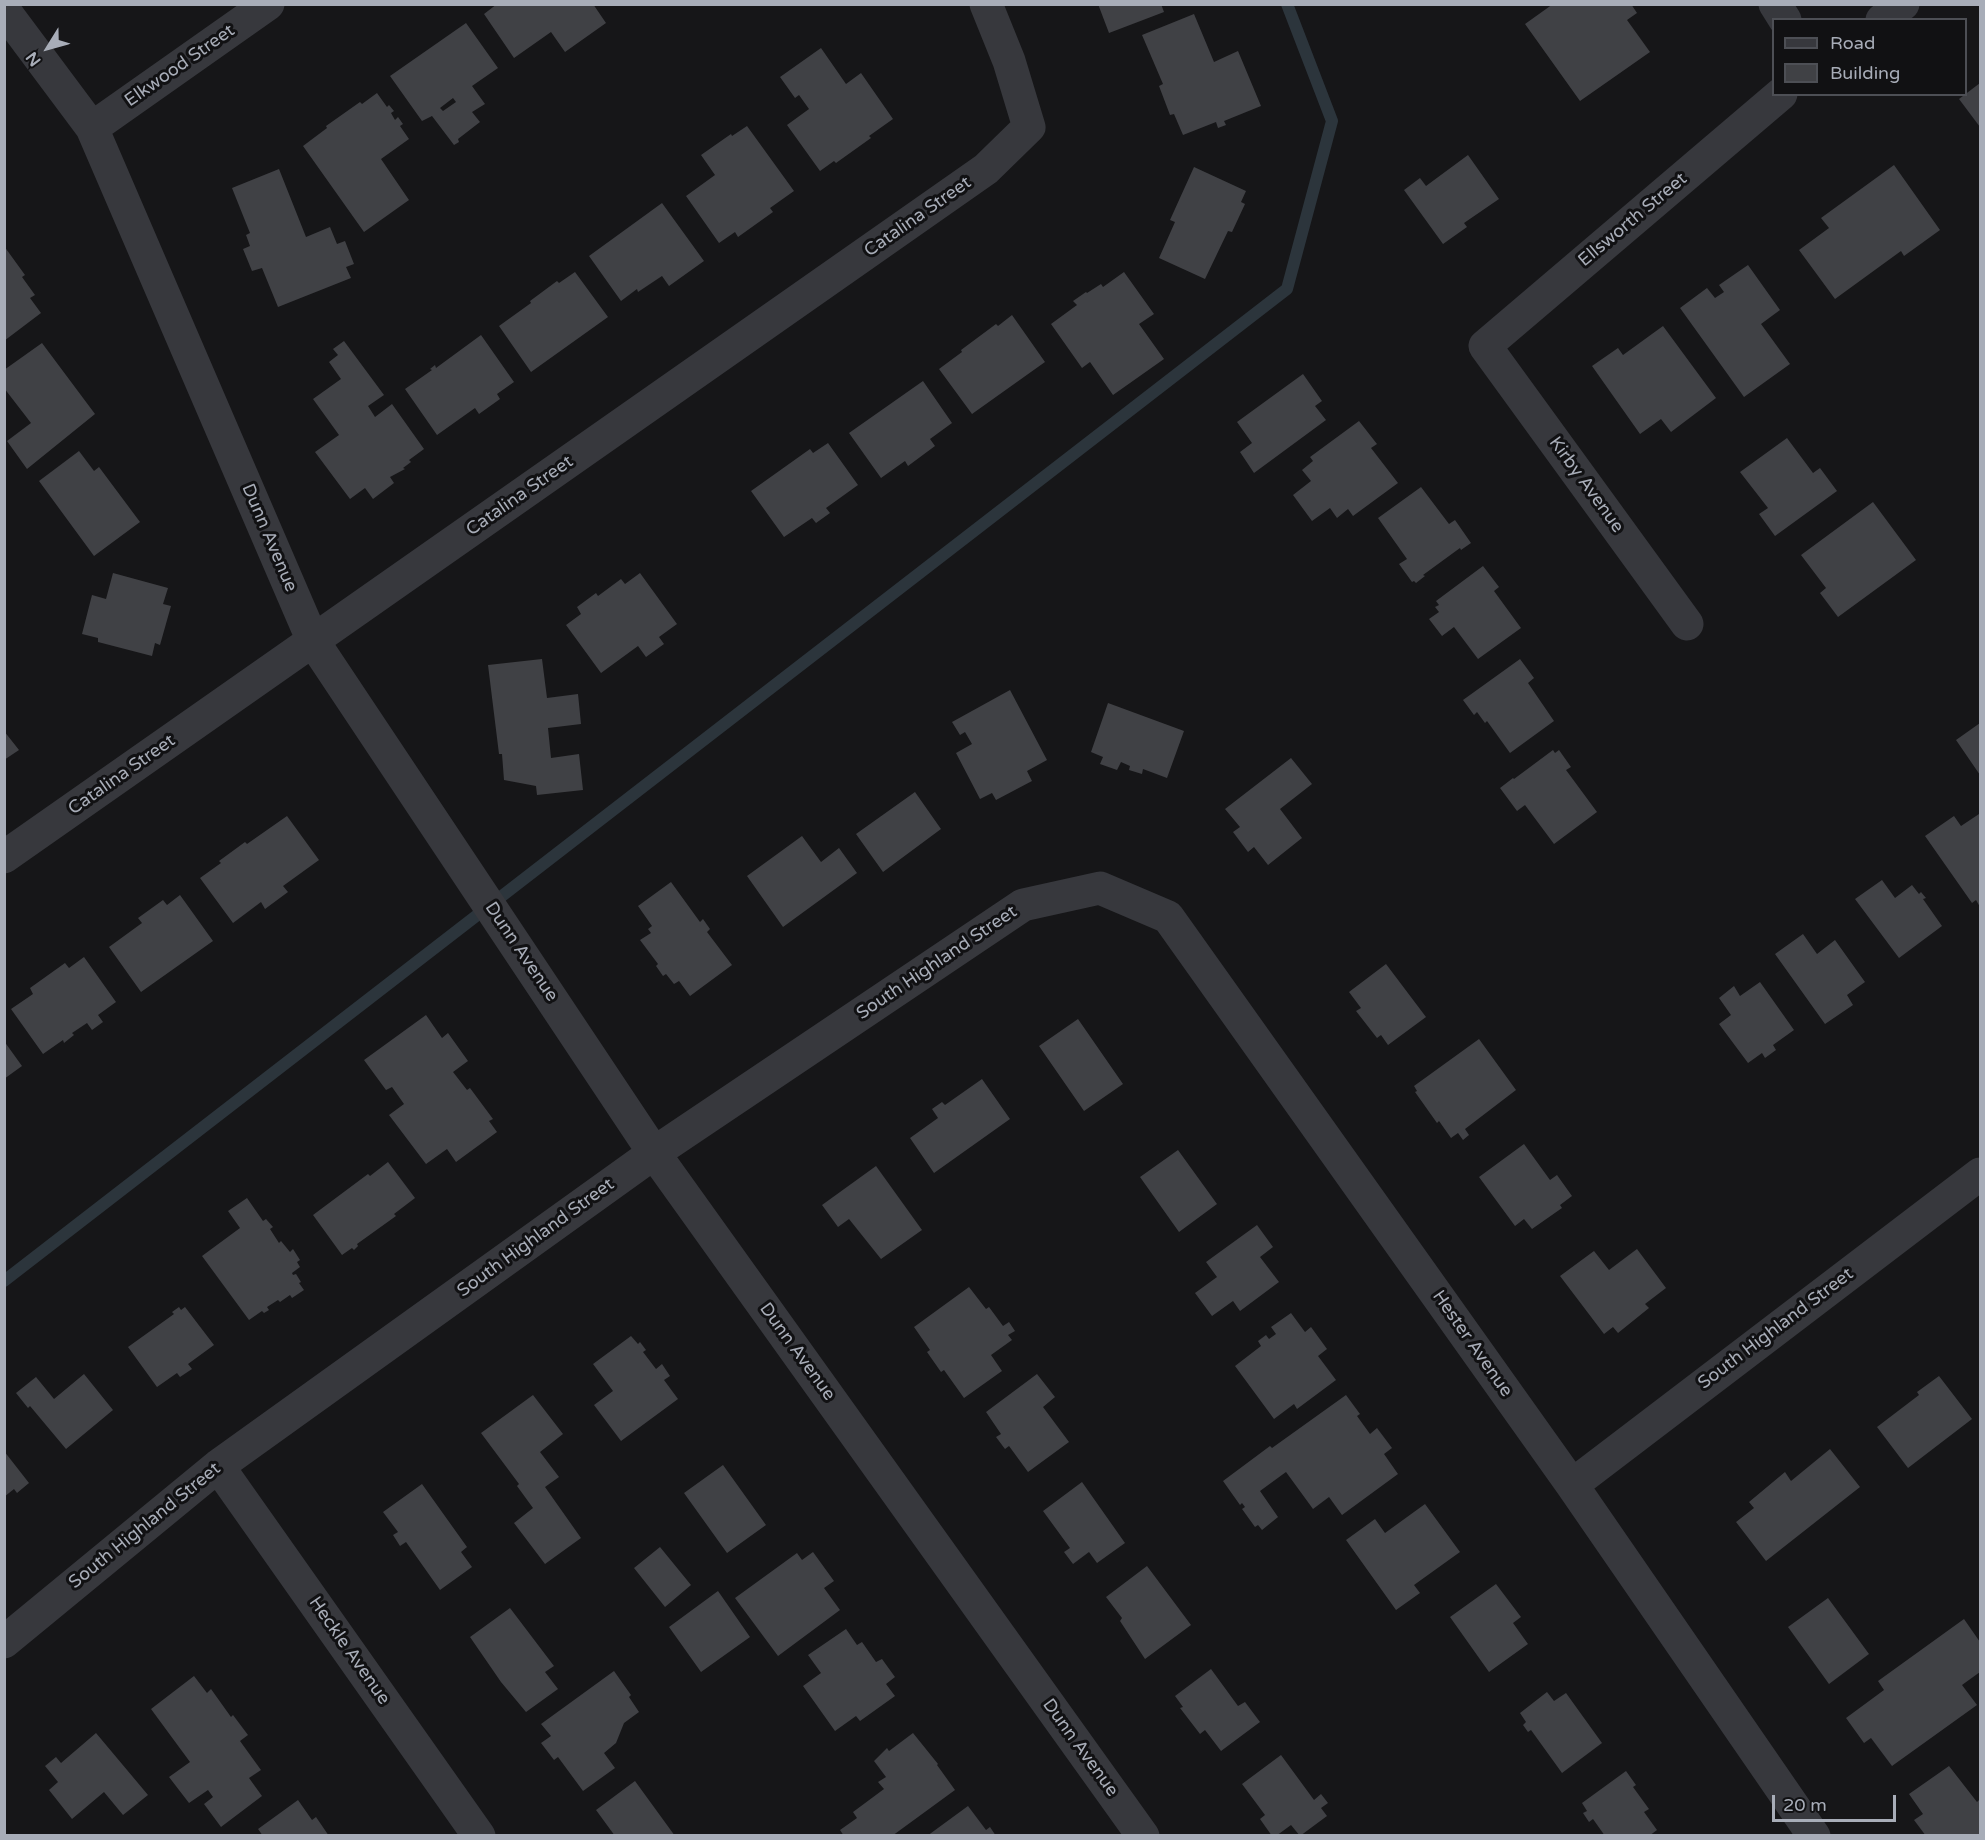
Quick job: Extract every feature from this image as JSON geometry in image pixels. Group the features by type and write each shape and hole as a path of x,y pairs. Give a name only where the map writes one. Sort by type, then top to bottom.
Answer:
{"street":[{"name":"Elkwood Street","path":"92,128 268,4"},
{"name":"Catalina Street","path":"4,857 986,169 1029,127 1009,61 986,4"},
{"path":"1775,4 1784,18"},
{"path":"1885,18 1903,4"},
{"name":"Dunn Avenue","path":"4,10 92,128 313,641 654,1153 1143,1836"},
{"name":"Ellsworth Street","path":"1485,346 1779,96"},
{"name":"Kirby Avenue","path":"1485,346 1686,624"},
{"name":"South Highland Street","path":"4,1642 218,1466 654,1153 1023,905 1100,888"},
{"name":"Hester Avenue","path":"1100,888 1168,917 1572,1485 1814,1836"},
{"name":"South Highland Street","path":"1572,1485 1980,1174"},
{"name":"Heckle Avenue","path":"218,1466 479,1836"}],"building":[{"path":"497,4 593,4 606,23 565,52 551,32 514,58 484,14"},
{"path":"1098,4 1161,4 1164,12 1109,33"},
{"path":"1553,4 1631,4 1637,13 1627,20 1650,52 1580,101 1525,24"},
{"path":"1194,14 1214,62 1238,51 1261,106 1224,121 1226,125 1218,128 1216,122 1183,135 1174,114 1170,115 1159,86 1163,84 1142,35"},
{"path":"466,23 498,68 472,86 485,104 472,112 480,122 458,139 459,142 454,145 432,116 422,121 390,76","holes":["453,98 456,102 443,111 440,108"]},
{"path":"821,48 846,84 861,73 893,119 836,163 834,161 820,171 787,125 809,109 799,95 795,98 780,77"},
{"path":"1980,83 1980,127 1959,99 1967,96 1967,93"},
{"path":"377,93 387,107 389,105 394,111 391,113 395,120 398,117 403,124 400,126 409,139 381,159 409,200 364,232 303,146 327,128 326,126"},
{"path":"747,126 794,191 770,208 773,212 738,237 735,232 719,243 686,196 715,175 701,155"},
{"path":"1468,155 1499,199 1464,223 1467,227 1443,244 1404,190 1420,178 1426,186"},
{"path":"1894,165 1940,230 1904,256 1901,251 1835,299 1799,250 1829,228 1821,218"},
{"path":"1194,167 1246,191 1241,202 1245,204 1232,232 1228,231 1205,279 1159,258 1175,222 1170,220"},
{"path":"279,169 306,237 330,227 337,244 345,241 354,264 346,267 351,278 278,307 262,268 252,271 243,249 250,246 246,235 250,233 232,188"},
{"path":"662,203 704,261 669,286 662,276 638,292 637,289 621,301 589,256"},
{"path":"4,246 25,275 22,277 35,295 30,298 41,313 4,341"},
{"path":"1748,265 1780,310 1761,324 1790,364 1744,397 1680,308 1707,288 1715,298 1724,292 1719,285"},
{"path":"575,272 608,317 531,372 499,326 557,281 559,283"},
{"path":"1124,272 1154,314 1139,324 1164,359 1113,395 1090,362 1082,368 1051,324 1077,305 1073,301 1101,284 1103,287"},
{"path":"1012,315 1045,362 972,414 939,369 996,324 998,326"},
{"path":"1663,326 1716,398 1671,432 1661,419 1640,434 1592,366 1618,348 1623,355"},
{"path":"481,335 514,382 497,394 500,399 479,414 475,408 437,435 405,389 432,370 430,369 435,365 436,368"},
{"path":"344,341 384,395 368,406 375,417 392,404 424,449 409,460 411,462 403,468 405,469 390,477 394,483 373,499 365,488 350,499 315,452 339,435 313,399 341,379 329,362 338,355 333,349"},
{"path":"42,343 95,414 27,469 7,441 31,423 4,388 4,370"},
{"path":"1303,374 1322,401 1315,406 1326,420 1254,473 1240,452 1252,443 1237,422"},
{"path":"923,381 952,423 930,439 935,446 908,466 905,461 881,478 849,433"},
{"path":"1359,421 1377,444 1371,448 1398,483 1353,516 1348,509 1337,518 1330,508 1312,521 1293,495 1311,481 1302,470 1313,461 1310,457"},
{"path":"1787,438 1813,473 1820,468 1837,491 1775,536 1759,514 1768,508 1740,472"},
{"path":"828,443 858,485 826,508 830,513 816,523 812,518 784,537 751,491 810,449 813,453"},
{"path":"79,451 94,471 99,467 140,522 94,556 39,481"},
{"path":"1421,487 1449,524 1455,520 1471,543 1461,550 1460,548 1423,575 1425,576 1416,583 1412,582 1399,564 1407,559 1378,518"},
{"path":"1873,502 1916,560 1838,617 1820,593 1826,588 1801,555"},
{"path":"1483,566 1499,587 1494,591 1521,628 1478,659 1454,627 1442,636 1429,619 1439,612 1435,607 1439,605 1436,601"},
{"path":"113,573 168,588 163,604 171,606 160,645 155,643 152,656 98,642 98,638 82,634 92,595 106,599"},
{"path":"640,573 677,624 659,637 664,644 646,657 638,646 601,673 566,625 581,614 577,607 596,593 598,596 621,579 625,584"},
{"path":"542,659 547,698 578,694 581,724 548,728 551,758 579,754 583,790 537,795 536,786 504,780 488,665"},
{"path":"1520,659 1534,678 1528,683 1554,721 1510,753 1487,721 1485,723 1477,712 1474,715 1463,700"},
{"path":"1010,690 1047,760 1027,771 1032,781 996,800 992,793 980,799 956,753 972,744 965,732 960,735 952,722"},
{"path":"1108,703 1184,731 1167,778 1143,769 1142,774 1129,770 1130,766 1121,762 1117,770 1100,764 1103,757 1091,752"},
{"path":"1980,723 1980,775 1956,740"},
{"path":"4,731 19,750 4,760"},
{"path":"1553,750 1555,753 1559,750 1571,767 1566,770 1597,812 1554,844 1525,805 1517,811 1500,788"},
{"path":"1291,758 1312,784 1280,809 1302,838 1268,865 1254,847 1248,852 1233,832 1240,827 1225,809"},
{"path":"915,792 941,829 883,872 856,834"},
{"path":"1979,814 1980,907 1976,900 1972,903 1925,836 1954,816 1961,826"},
{"path":"287,816 319,860 283,886 288,892 265,909 261,902 233,923 200,878 245,842 247,844"},
{"path":"802,836 821,862 839,848 857,873 783,927 747,876"},
{"path":"1882,880 1895,898 1912,885 1919,894 1921,892 1926,898 1923,899 1942,926 1899,958 1855,899"},
{"path":"671,882 700,922 703,919 710,929 707,932 732,965 690,996 679,981 674,984 666,974 663,976 656,966 658,964 640,940 651,933 648,929 652,926 638,906"},
{"path":"180,895 213,941 141,992 109,947 142,923 138,918 163,900 167,905"},
{"path":"1803,934 1817,954 1835,940 1865,982 1847,995 1853,1005 1825,1024 1775,954"},
{"path":"84,957 116,1002 98,1015 103,1022 92,1030 87,1023 72,1033 74,1035 64,1043 63,1040 43,1054 11,1009 33,994 30,988 65,963 69,968"},
{"path":"1386,964 1426,1017 1388,1045 1381,1035 1377,1038 1356,1011 1361,1008 1349,992"},
{"path":"1760,982 1794,1030 1773,1045 1776,1050 1765,1058 1762,1053 1748,1063 1719,1024 1731,1015 1719,998 1734,986 1740,996"},
{"path":"426,1015 442,1038 448,1033 468,1061 453,1072 467,1090 470,1088 493,1119 489,1121 497,1132 456,1162 447,1149 426,1164 389,1115 404,1104 392,1087 386,1090 364,1060"},
{"path":"1078,1019 1123,1084 1084,1111 1039,1046"},
{"path":"1479,1039 1516,1090 1465,1129 1469,1135 1463,1140 1458,1133 1451,1138 1439,1121 1437,1123 1415,1092 1417,1091 1414,1086"},
{"path":"4,1041 22,1066 4,1079"},
{"path":"982,1079 1010,1119 934,1173 910,1138 938,1118 932,1109 942,1102 945,1105"},
{"path":"1524,1144 1550,1180 1557,1175 1572,1196 1560,1205 1562,1208 1532,1229 1524,1219 1515,1226 1479,1177"},
{"path":"1178,1150 1217,1204 1179,1232 1140,1177"},
{"path":"388,1162 415,1198 394,1214 396,1216 357,1244 354,1250 352,1248 342,1255 313,1215"},
{"path":"876,1166 922,1230 881,1259 849,1219 838,1227 822,1205"},
{"path":"247,1198 263,1221 266,1219 273,1227 270,1229 279,1243 281,1241 290,1252 293,1249 300,1260 297,1262 300,1267 292,1273 296,1274 304,1290 292,1298 290,1295 280,1302 278,1300 267,1307 269,1310 264,1313 262,1311 249,1320 202,1256 240,1228 228,1211"},
{"path":"1257,1225 1273,1247 1260,1257 1279,1282 1240,1311 1233,1301 1212,1316 1195,1293 1217,1277 1206,1262"},
{"path":"1637,1249 1666,1288 1645,1304 1649,1308 1618,1333 1613,1327 1604,1334 1560,1276 1594,1251 1609,1270"},
{"path":"969,1287 986,1309 989,1307 1003,1326 1009,1322 1015,1331 1008,1335 1012,1340 991,1355 1002,1371 964,1398 944,1370 941,1372 927,1352 930,1350 914,1327"},
{"path":"179,1307 181,1310 185,1307 214,1345 188,1364 192,1369 180,1377 177,1373 157,1387 128,1347 174,1314 172,1312"},
{"path":"1291,1313 1305,1332 1311,1327 1327,1349 1318,1356 1336,1380 1297,1409 1294,1404 1274,1419 1235,1366 1261,1346 1258,1341 1266,1335 1269,1339 1276,1334 1271,1327"},
{"path":"631,1336 638,1344 640,1342 646,1350 643,1352 656,1369 662,1364 670,1376 664,1380 678,1399 621,1441 594,1405 613,1391 593,1364"},
{"path":"84,1374 113,1410 66,1449 16,1393 36,1377 54,1399"},
{"path":"1037,1374 1055,1397 1043,1407 1069,1442 1028,1472 1009,1446 1005,1449 996,1437 1001,1434 986,1412"},
{"path":"1939,1376 1972,1419 1908,1468 1877,1427 1919,1395 1917,1392"},
{"path":"533,1395 563,1434 540,1452 559,1477 545,1487 581,1538 545,1564 514,1523 533,1508 517,1486 519,1484 481,1433"},
{"path":"1346,1395 1360,1414 1357,1416 1370,1434 1377,1428 1392,1448 1384,1454 1398,1474 1342,1515 1329,1497 1313,1509 1286,1472 1260,1491 1278,1517 1262,1530 1258,1525 1255,1527 1242,1509 1245,1507 1242,1503 1240,1505 1223,1481"},
{"path":"1830,1449 1860,1487 1766,1561 1736,1522 1754,1508 1749,1502 1785,1472 1791,1481"},
{"path":"4,1451 29,1483 17,1493 14,1489 4,1497"},
{"path":"723,1465 766,1525 727,1553 684,1493"},
{"path":"1082,1482 1125,1543 1097,1563 1089,1552 1073,1564 1064,1552 1070,1548 1043,1511"},
{"path":"422,1484 467,1547 461,1552 472,1567 440,1590 406,1542 400,1546 393,1535 398,1532 383,1512"},
{"path":"1425,1504 1460,1552 1414,1585 1420,1593 1396,1610 1346,1540 1375,1519 1385,1533"},
{"path":"660,1547 691,1585 665,1607 634,1568"},
{"path":"813,1552 834,1581 824,1588 840,1610 778,1656 735,1598 797,1553 802,1560"},
{"path":"1147,1566 1191,1625 1145,1659 1120,1621 1122,1618 1106,1597"},
{"path":"1496,1584 1521,1617 1513,1623 1528,1644 1489,1672 1450,1617"},
{"path":"718,1591 750,1637 701,1672 669,1627"},
{"path":"1828,1598 1869,1654 1829,1684 1788,1627"},
{"path":"510,1608 554,1666 545,1672 558,1689 526,1712 501,1682 470,1637"},
{"path":"1964,1619 1980,1642 1980,1672 1962,1685 1977,1705 1892,1766 1871,1738 1864,1743 1846,1718 1884,1690 1878,1681"},
{"path":"846,1629 857,1645 862,1642 876,1662 882,1659 895,1677 886,1684 895,1696 860,1721 856,1716 835,1731 803,1686 821,1673 808,1655"},
{"path":"1211,1669 1238,1706 1245,1702 1260,1722 1221,1751 1205,1730 1200,1734 1180,1708 1183,1707 1175,1696"},
{"path":"614,1671 631,1695 629,1697 639,1712 624,1723 616,1743 604,1753 615,1768 583,1791 558,1757 554,1760 541,1743 551,1736 541,1724"},
{"path":"194,1676 207,1693 211,1689 231,1717 233,1715 248,1735 240,1741 261,1770 249,1778 262,1796 221,1827 204,1804 213,1797 208,1790 189,1803 169,1777 190,1762 151,1709"},
{"path":"1547,1692 1554,1701 1566,1693 1602,1743 1562,1773 1531,1730 1528,1732 1523,1725 1526,1722 1520,1713"},
{"path":"96,1733 148,1795 123,1815 104,1792 72,1819 49,1790 58,1782 45,1766 56,1757 61,1763"},
{"path":"913,1733 955,1790 892,1836 844,1836 840,1830 857,1818 853,1812 884,1789 878,1782 886,1777 874,1761 887,1748 889,1751"},
{"path":"1281,1755 1314,1800 1321,1794 1328,1803 1321,1808 1327,1816 1300,1836 1291,1825 1276,1836 1272,1836 1260,1819 1265,1815 1242,1784"},
{"path":"1949,1766 1977,1802 1980,1799 1980,1836 1926,1836 1914,1820 1923,1814 1909,1794"},
{"path":"1626,1771 1636,1785 1633,1787 1649,1809 1644,1812 1657,1830 1649,1836 1605,1836 1593,1819 1589,1822 1583,1813 1587,1811 1582,1803"},
{"path":"635,1781 675,1836 615,1836 596,1810"},
{"path":"298,1800 312,1820 316,1817 329,1836 263,1836 258,1829"},
{"path":"968,1806 986,1830 990,1827 996,1836 927,1836"}],"waterway":[{"path":"4,1281 1287,289 1332,121 1287,4"}]}
